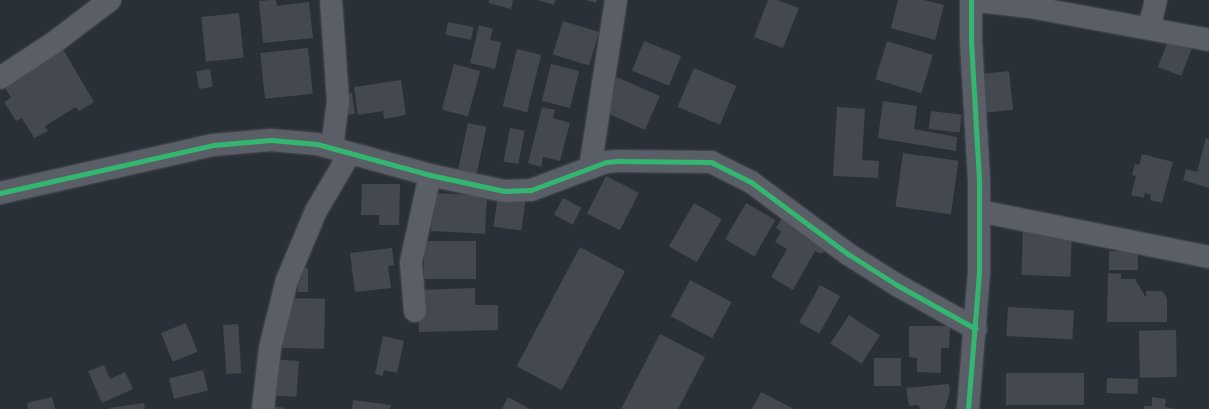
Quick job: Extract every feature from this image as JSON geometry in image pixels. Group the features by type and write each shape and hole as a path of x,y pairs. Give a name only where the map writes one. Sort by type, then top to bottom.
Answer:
{"street":[{"path":"0,78 52,44 110,0"},
{"path":"263,409 270,348 287,280 341,150 331,0"},
{"path":"590,168 616,0"},
{"path":"968,409 976,329 979,211 971,0 1030,7 1209,40"},
{"path":"1149,28 1156,0"},
{"path":"0,193 213,144 271,140 341,150 430,176 504,191 531,190 590,168 618,161 698,161 723,166 751,182 848,254 897,285 976,329"},
{"path":"415,311 411,262 430,176"},
{"path":"979,211 1209,257"}],"building":[{"path":"276,0 277,6 309,2 313,38 263,43 259,1"},
{"path":"489,0 513,0 511,9 489,3"},
{"path":"537,0 556,0 554,5"},
{"path":"586,0 597,0 596,3"},
{"path":"768,0 777,0 799,8 783,48 754,37"},
{"path":"898,0 924,0 944,5 935,40 891,28"},
{"path":"239,13 244,58 206,62 201,17"},
{"path":"563,21 599,32 589,66 553,54"},
{"path":"448,22 474,27 471,40 446,35"},
{"path":"479,25 493,29 490,40 501,42 495,69 470,63"},
{"path":"1169,38 1192,47 1181,76 1158,67"},
{"path":"644,41 681,56 669,86 632,71"},
{"path":"887,41 933,55 921,93 875,79"},
{"path":"61,46 94,102 79,111 76,107 45,126 48,131 34,138 22,118 16,121 4,102 11,98 1,81"},
{"path":"308,48 313,94 265,99 260,53"},
{"path":"517,49 541,55 527,112 503,106"},
{"path":"454,64 480,71 468,116 442,109"},
{"path":"551,64 579,71 570,108 542,101"},
{"path":"694,68 736,86 720,125 678,107"},
{"path":"210,69 213,87 199,89 196,71"},
{"path":"1009,71 1013,110 985,113 981,74"},
{"path":"617,77 660,96 645,130 602,111"},
{"path":"401,80 406,115 384,119 383,111 358,115 354,87"},
{"path":"352,93 355,114 342,116 339,95"},
{"path":"883,101 917,106 914,129 957,137 956,151 878,138"},
{"path":"542,107 555,110 553,118 570,123 560,161 543,157 541,167 528,163"},
{"path":"837,107 865,109 862,160 879,161 878,178 833,176"},
{"path":"931,111 962,115 960,133 929,129"},
{"path":"468,123 487,127 477,174 458,170"},
{"path":"510,128 525,131 518,164 504,161"},
{"path":"1206,138 1209,139 1209,188 1183,180 1186,169 1197,172"},
{"path":"903,153 958,161 951,214 895,206"},
{"path":"1142,154 1173,162 1162,203 1150,200 1151,195 1145,193 1144,198 1131,195 1136,176 1132,175 1135,164 1139,165"},
{"path":"606,176 639,193 620,230 587,213"},
{"path":"362,184 400,184 399,225 379,225 379,215 361,215"},
{"path":"433,193 487,196 485,234 431,231"},
{"path":"498,195 526,199 521,231 494,227"},
{"path":"563,198 582,208 573,225 554,215"},
{"path":"694,203 722,219 697,262 669,246"},
{"path":"746,203 775,220 754,256 725,239"},
{"path":"783,216 827,245 822,254 815,251 793,290 771,277 787,249 775,242 781,231 776,228"},
{"path":"1023,228 1072,230 1070,277 1021,275"},
{"path":"424,241 476,241 476,279 424,279"},
{"path":"580,247 625,271 562,390 517,366"},
{"path":"392,248 394,265 388,266 391,288 355,292 350,253"},
{"path":"1109,251 1138,251 1138,270 1109,270"},
{"path":"298,268 308,268 308,292 298,292"},
{"path":"1108,273 1121,274 1121,279 1135,279 1146,298 1146,291 1162,291 1167,298 1167,322 1107,322"},
{"path":"690,280 731,302 712,338 671,316"},
{"path":"820,285 840,296 819,334 799,323"},
{"path":"475,288 475,305 498,305 498,330 419,332 418,290"},
{"path":"284,298 325,299 324,349 283,348"},
{"path":"1008,307 1074,310 1072,339 1006,336"},
{"path":"849,315 880,335 862,364 830,344"},
{"path":"186,323 198,352 173,362 161,333"},
{"path":"238,324 241,373 226,374 223,325"},
{"path":"909,326 950,326 949,348 941,348 941,373 917,372 917,358 909,357"},
{"path":"1176,330 1177,377 1140,378 1139,331"},
{"path":"660,334 705,357 678,409 621,409"},
{"path":"383,336 404,341 397,373 384,370 383,376 375,374"},
{"path":"874,358 901,358 901,386 874,386"},
{"path":"271,359 299,361 296,397 268,395"},
{"path":"104,365 110,379 125,372 133,389 102,403 88,371"},
{"path":"203,370 208,390 174,399 169,378"},
{"path":"1006,373 1084,373 1084,405 1006,405"},
{"path":"1107,378 1138,379 1137,394 1106,393"},
{"path":"949,384 950,391 945,409 921,409 917,405 909,406 906,388"},
{"path":"761,392 794,409 752,409"},
{"path":"52,397 55,409 28,409 27,403"},
{"path":"508,397 530,409 502,409"},
{"path":"1152,397 1166,399 1165,407 1177,409 1144,409 1144,406 1152,406"},
{"path":"353,400 391,405 390,409 352,409"},
{"path":"144,403 145,409 109,409 109,408"},
{"path":"271,406 285,408 285,409 270,409"}],"cycle path":[{"path":"968,409 979,271 979,180 971,41 971,0"},
{"path":"0,193 213,145 271,140 317,144 430,175 504,191 531,190 606,162 711,162 751,182 848,254 897,285 976,329"}]}
